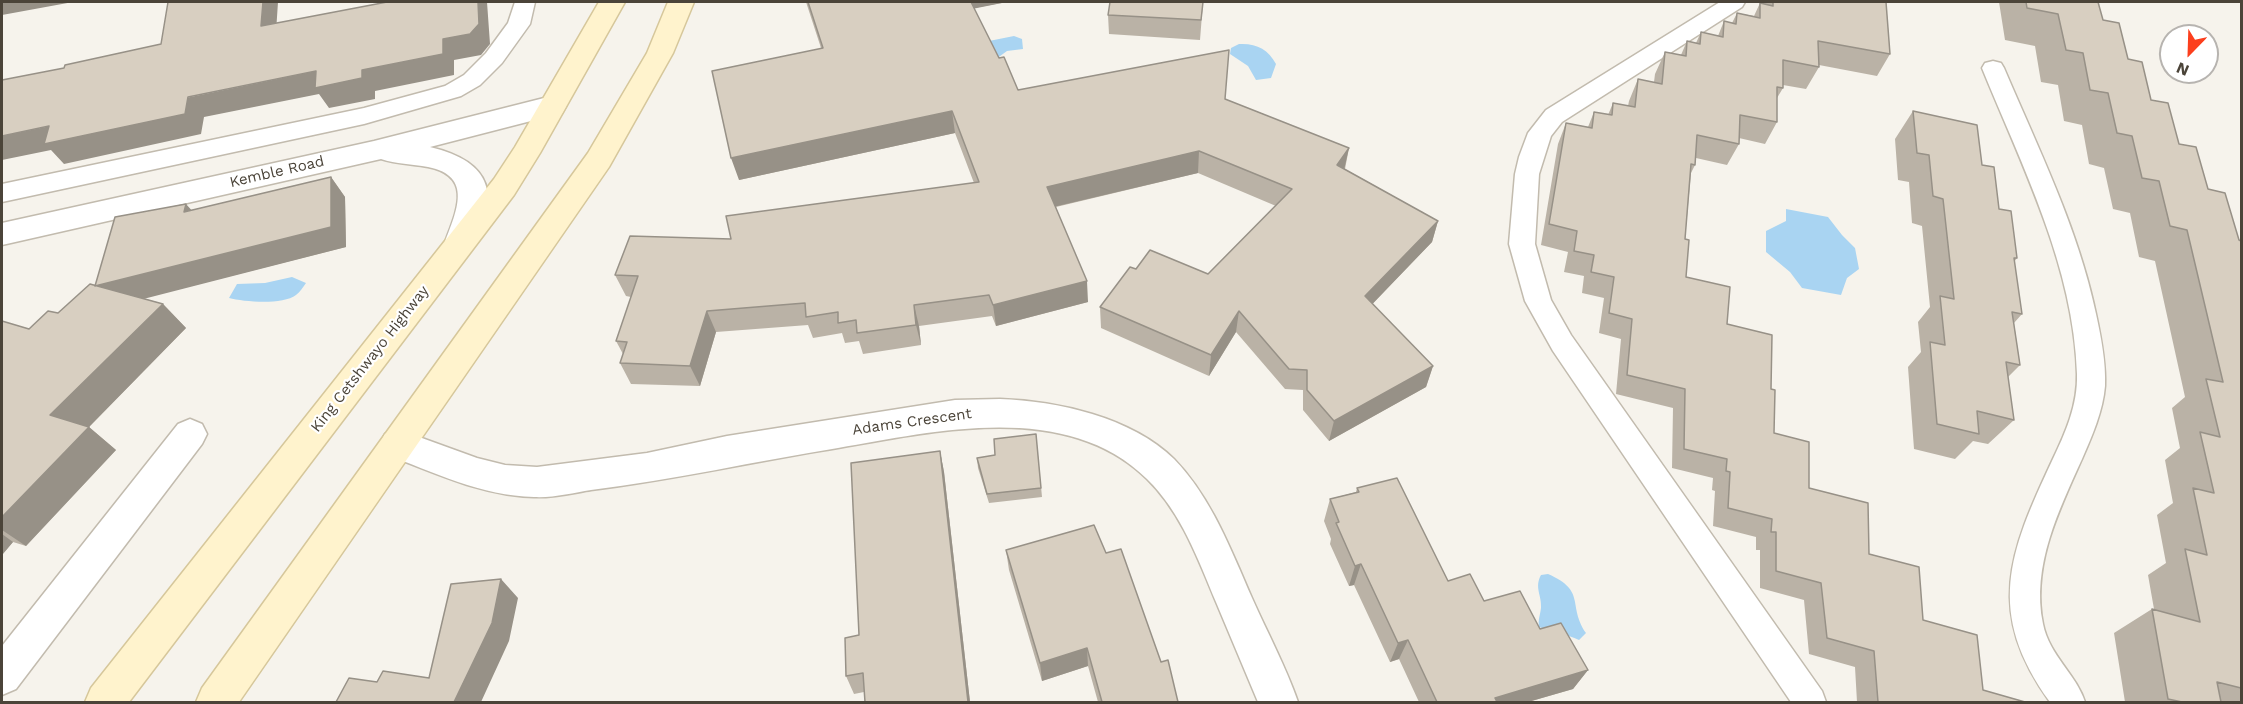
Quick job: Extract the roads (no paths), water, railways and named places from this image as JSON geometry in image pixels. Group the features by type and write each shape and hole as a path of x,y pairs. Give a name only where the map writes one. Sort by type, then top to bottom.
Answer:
{"main road":[{"name":"King Cetshwayo Highway","path":"105,702 504,187 612,2"},
{"path":"216,702 598,160 660,53 681,2"}],"street":[{"name":"Kemble Road","path":"2,234 374,151 552,106"},
{"path":"374,151 426,156 447,162 465,173 473,191 471,208 460,242"},
{"name":"Adams Crescent","path":"397,444 476,473 505,480 537,482 647,468 727,451 955,414 1034,413 1079,423 1108,435 1137,451 1165,473 1185,500 1213,551 1278,702"},
{"path":"2,676 190,435"}],"lane":[{"path":"2,193 364,116 453,91 472,80 494,58 519,24 525,2"},
{"path":"1734,2 1554,116 1540,133 1531,157 1527,174 1522,244 1538,301 1562,343 1810,702"},
{"path":"1993,68 2057,225 2082,299 2091,375 2086,417 2042,515 2026,568 2024,609 2035,649 2069,702"}],"water":[{"path":"1014,36 1022,39 1023,49 1007,51 996,59 984,42"},
{"path":"1239,44 1256,46 1269,54 1276,64 1271,78 1256,80 1248,66 1230,54 1231,48"},
{"path":"1786,209 1828,217 1855,248 1859,269 1847,278 1841,295 1802,288 1790,272 1766,252 1766,231 1786,221"},
{"path":"292,277 306,283 297,294 290,298 264,302 229,298 237,284 265,283"},
{"path":"1548,574 1568,586 1572,593 1586,633 1579,640 1539,627 1541,603 1538,584 1541,575"}]}
